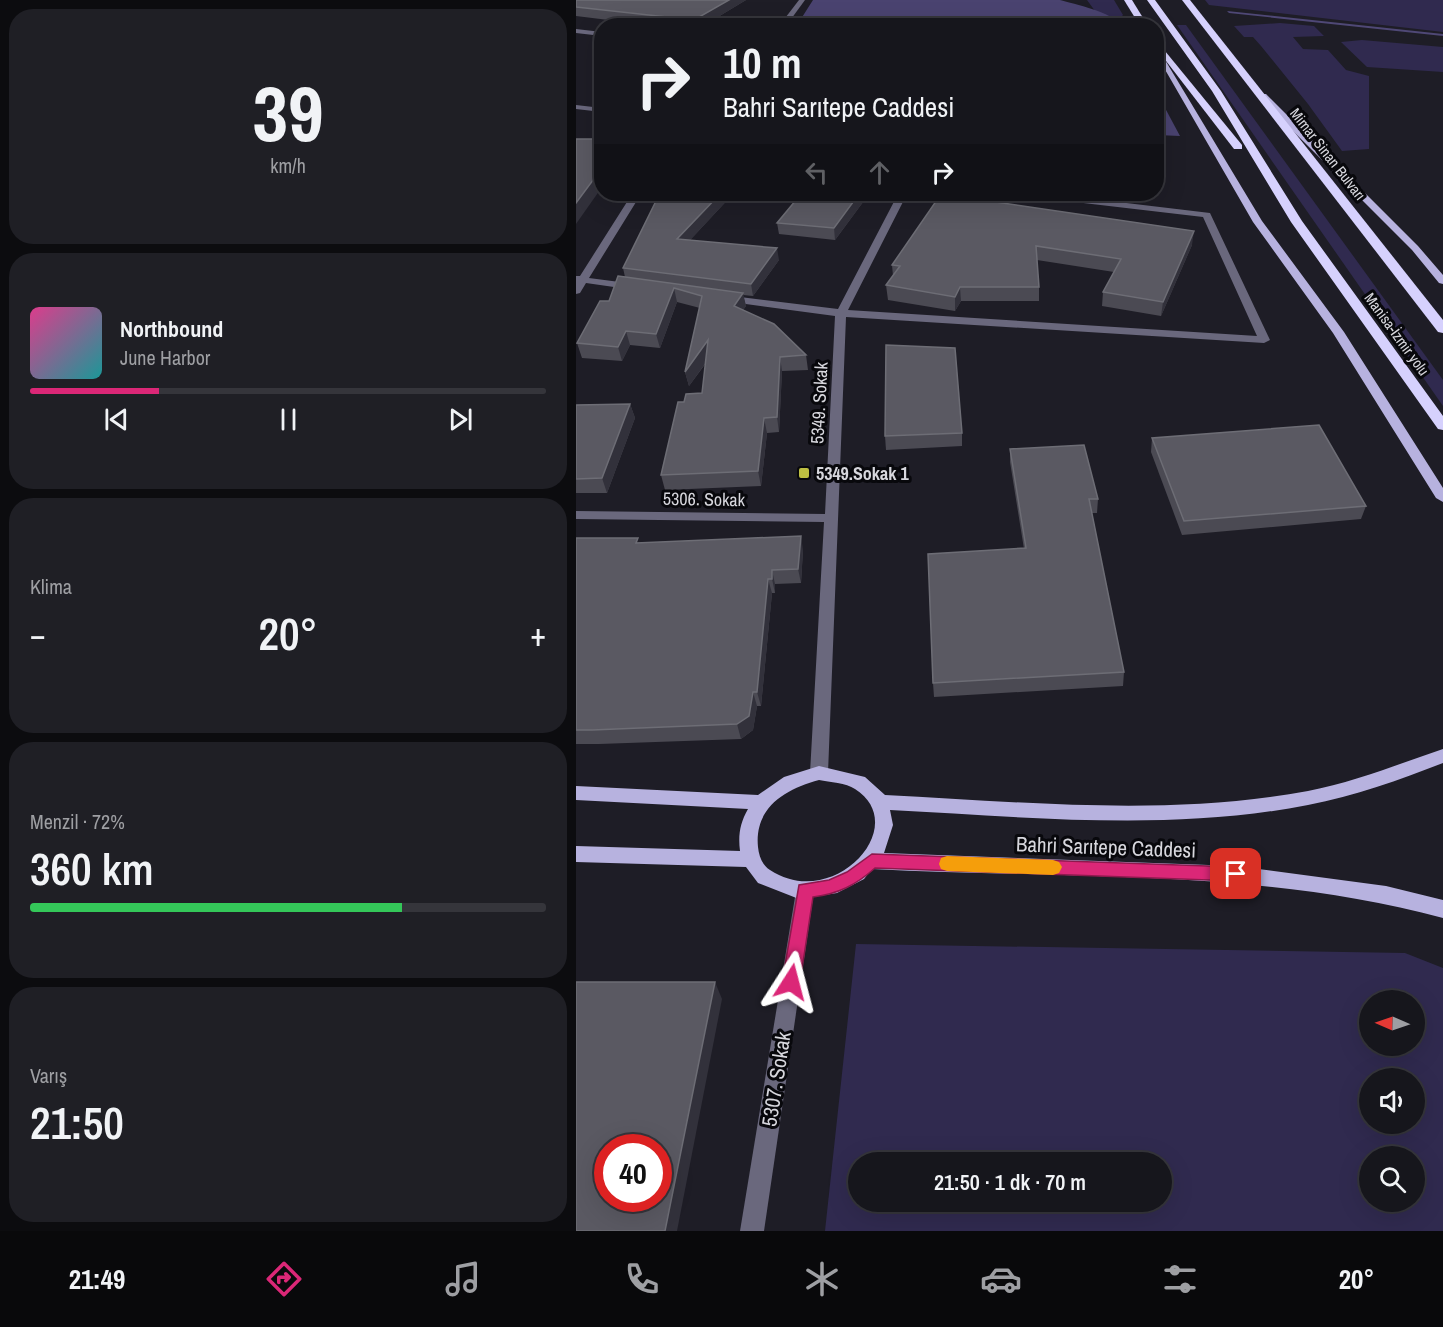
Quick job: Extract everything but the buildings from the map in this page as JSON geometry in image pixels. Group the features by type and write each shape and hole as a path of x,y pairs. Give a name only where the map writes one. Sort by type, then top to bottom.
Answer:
{"highway":[{"path":"1128,0 1139,18"},
{"path":"1151,0 1164,18"},
{"name":"Mimar Sinan Bulvarı","path":"1186,0 1443,329"},
{"path":"1164,18 1215,91 1297,222"},
{"path":"1164,52 1297,222"},
{"name":"Manisa-İzmir yolu","path":"1297,222 1443,426"}],"main road":[{"path":"1164,61 1258,222 1338,332 1443,498"},
{"path":"1254,86 1415,248 1443,281"},
{"name":"Bahri Sarıtepe Caddesi","path":"879,802 1110,812 1211,810 1308,798 1391,776 1443,756"},
{"path":"819,773 855,779 869,789 879,802 885,821 883,841 872,861 854,877 830,887 805,891 782,887 763,876 751,859 746,840 750,820 761,802 777,788 796,778 819,773"},
{"path":"576,793 761,802"},
{"path":"576,854 751,859"},
{"name":"Bahri Sarıtepe Caddesi","path":"872,861 1236,874 1386,894 1443,909"}],"street":[{"path":"788,18 802,0"},
{"path":"576,32 594,33"},
{"path":"576,107 584,111 594,110"},
{"path":"576,291 579,279 631,201"},
{"name":"5349. Sokak","path":"819,773 841,313 898,201"},
{"path":"712,297 841,313 1264,340 1207,215 1090,201"},
{"path":"579,279 641,287"},
{"name":"5306. Sokak","path":"576,515 831,518"},
{"name":"5307. Sokak","path":"752,1231 805,891"}],"shaded area":[{"path":"813,0 1060,0 1102,12 1113,18 802,18"},
{"path":"1087,0 1114,0 1123,15 1120,18 1110,18 1095,11"},
{"path":"1205,0 1443,0 1443,32 1209,5"},
{"path":"1280,23 1314,26 1324,36 1293,37 1303,49 1328,50 1346,70 1369,76 1369,149 1342,151 1261,46 1253,37 1244,37 1234,26"},
{"path":"1177,25 1186,25 1443,380 1443,406"},
{"path":"1362,40 1443,47 1443,72 1367,67 1341,42"},
{"path":"1164,106 1180,136 1164,135"},
{"path":"856,944 1405,953 1443,968 1443,1231 825,1231"}],"waterway":[{"path":"1229,12 1443,35"}],"slow traffic":[{"path":"947,864 1053,867"}],"place":[{"name":"5349.Sokak 1","path":"804,473"}],"route":[{"path":"791,982 805,891 830,887 854,877 872,861 1236,874"}]}
